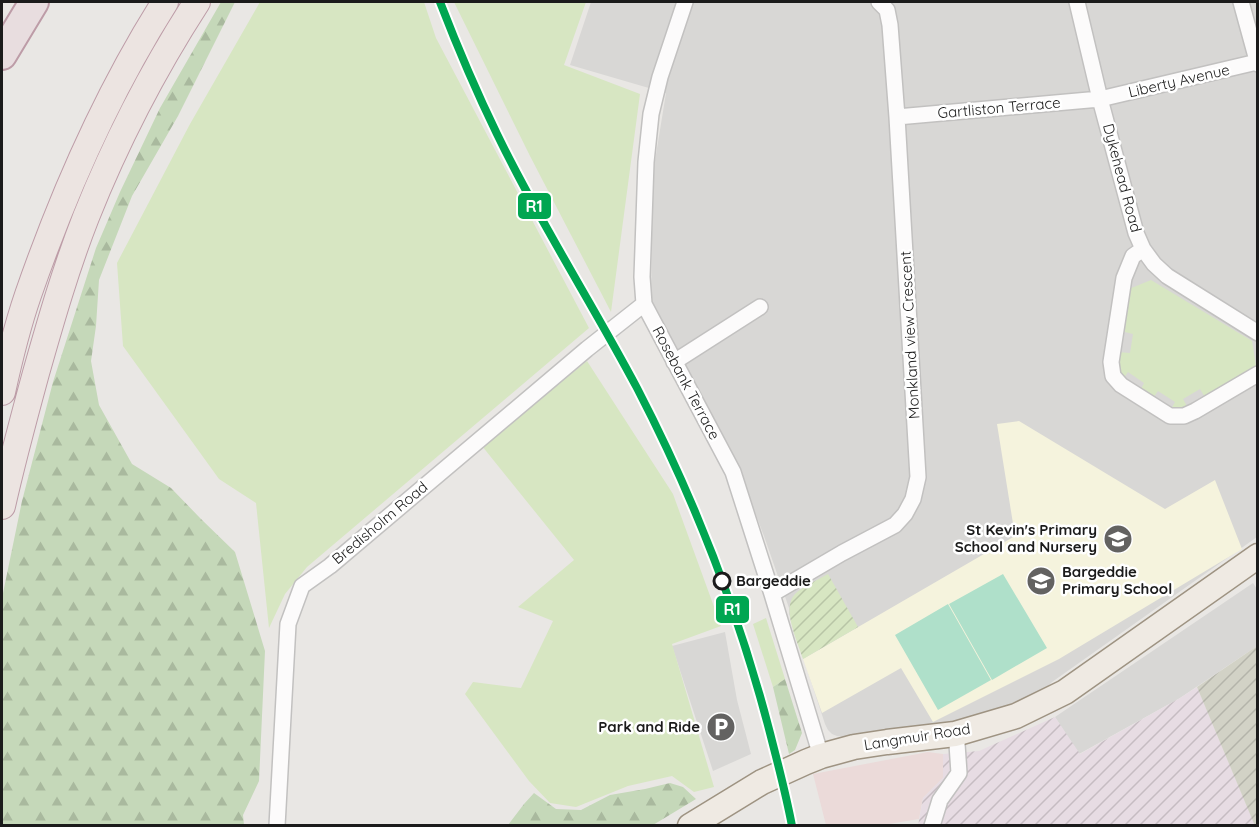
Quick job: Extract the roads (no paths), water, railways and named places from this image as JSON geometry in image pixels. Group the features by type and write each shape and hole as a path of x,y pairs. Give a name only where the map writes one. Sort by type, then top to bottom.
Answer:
{"highway":[{"path":"2,55 34,2"},
{"path":"2,392 28,296 64,199 109,102 165,2"},
{"path":"2,506 12,461 56,304 86,217 114,153 147,87 197,2"}],"main road":[{"name":"Langmuir Road","path":"690,825 762,782 814,759 854,747 955,734 1016,716 1065,692 1257,556"}],"street":[{"name":"Rosebank Terrace","path":"685,2 660,78 651,114 646,162 642,277 644,304 733,472 772,594 814,759"},
{"name":"Monkland view Crescent","path":"772,594 895,525 905,514 913,499 918,477 890,25 887,10 879,2"},
{"name":"Dykehead Road","path":"1077,2 1100,99 1133,222 1143,249 1167,276 1257,333"},
{"path":"1241,2 1257,63"},
{"name":"Liberty Avenue","path":"1100,99 1257,63"},
{"name":"Gartliston Terrace","path":"897,117 1100,99"},
{"path":"1143,249 1133,256 1124,278 1111,362 1113,376 1121,385 1170,416 1184,416 1257,374"},
{"name":"Bredisholm Road","path":"277,825 288,624 302,586 330,566 644,304"},
{"path":"674,362 760,307"},
{"path":"932,825 940,800 959,773 955,734"}],"place":[{"name":"St Kevin's Primary School and Nursery","path":"1118,539"},
{"name":"Bargeddie","path":"722,581"},
{"name":"Bargeddie Primary School","path":"1041,581"},
{"name":"Park and Ride","path":"721,727"}]}
